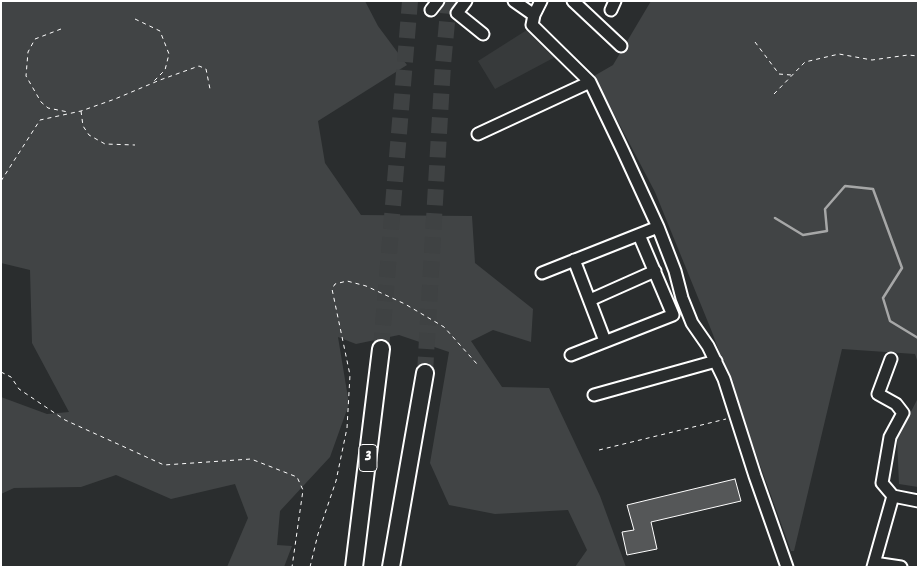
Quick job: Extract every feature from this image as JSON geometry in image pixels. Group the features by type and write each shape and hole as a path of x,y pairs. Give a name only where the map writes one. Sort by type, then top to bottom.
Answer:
{"highway":[{"name":"3","path":"354,567 381,349"},
{"path":"391,567 425,373"}],"street":[{"path":"466,1 457,13 483,34"},
{"path":"514,1 534,15"},
{"path":"542,1 534,15 532,25 590,82 658,227 692,323 716,361 724,379 755,476 788,566"},
{"path":"573,1 621,46"},
{"path":"478,134 590,82"},
{"path":"542,272 658,227"},
{"path":"571,355 673,315 639,234"},
{"path":"574,260 605,342"},
{"path":"590,300 654,271"},
{"path":"890,359 878,394 896,404 903,413 890,437 882,483 893,496 918,501"},
{"path":"594,395 716,361"},
{"path":"893,496 873,565 901,567"}],"path":[{"path":"135,20 160,31 169,54 165,70 150,84"},
{"path":"61,29 34,39 28,52 26,76 41,102 48,108 71,113"},
{"path":"755,42 779,74 792,75"},
{"path":"774,94 805,62 839,54 872,60 908,55 918,56"},
{"path":"1,181 40,120 81,111 199,66 206,69 210,89"},
{"path":"81,111 83,126 89,135 105,144 135,145"},
{"path":"310,567 318,534 336,482 347,428 350,375 332,289 335,284 347,281 366,286 405,304 444,327 477,364"},
{"path":"1,372 11,377 19,389 65,420 164,465 250,459 297,477 303,490 292,567"},
{"path":"598,450 736,416"}],"shaded area":[{"path":"1,1 365,1 378,26 407,65 318,121 325,163 361,215 472,216 475,263 533,309 531,342 493,330 471,341 502,387 549,388 600,496 626,567 575,567 587,550 568,510 495,514 449,505 430,463 449,352 399,335 356,344 338,337 349,404 330,457 280,511 277,545 292,546 284,567 227,567 248,518 235,484 171,499 116,475 81,487 14,488 1,494 1,397 47,414 69,412 32,343 30,270 1,263"},
{"path":"651,1 918,1 918,363 915,354 842,349 794,551 791,551 712,332 655,192 594,76 613,65"},
{"path":"530,28 559,55 495,89 478,61"},
{"path":"918,398 918,487 899,484 897,439"}],"building":[{"path":"735,479 741,501 651,522 657,549 627,555 622,532 634,530 627,505"}],"waterway":[{"path":"775,218 803,235 827,231 825,209 845,186 873,189 902,268 883,298 890,321 918,338"}],"tunnel":[{"path":"381,349 410,1"},
{"path":"425,373 443,65 449,1"}]}
